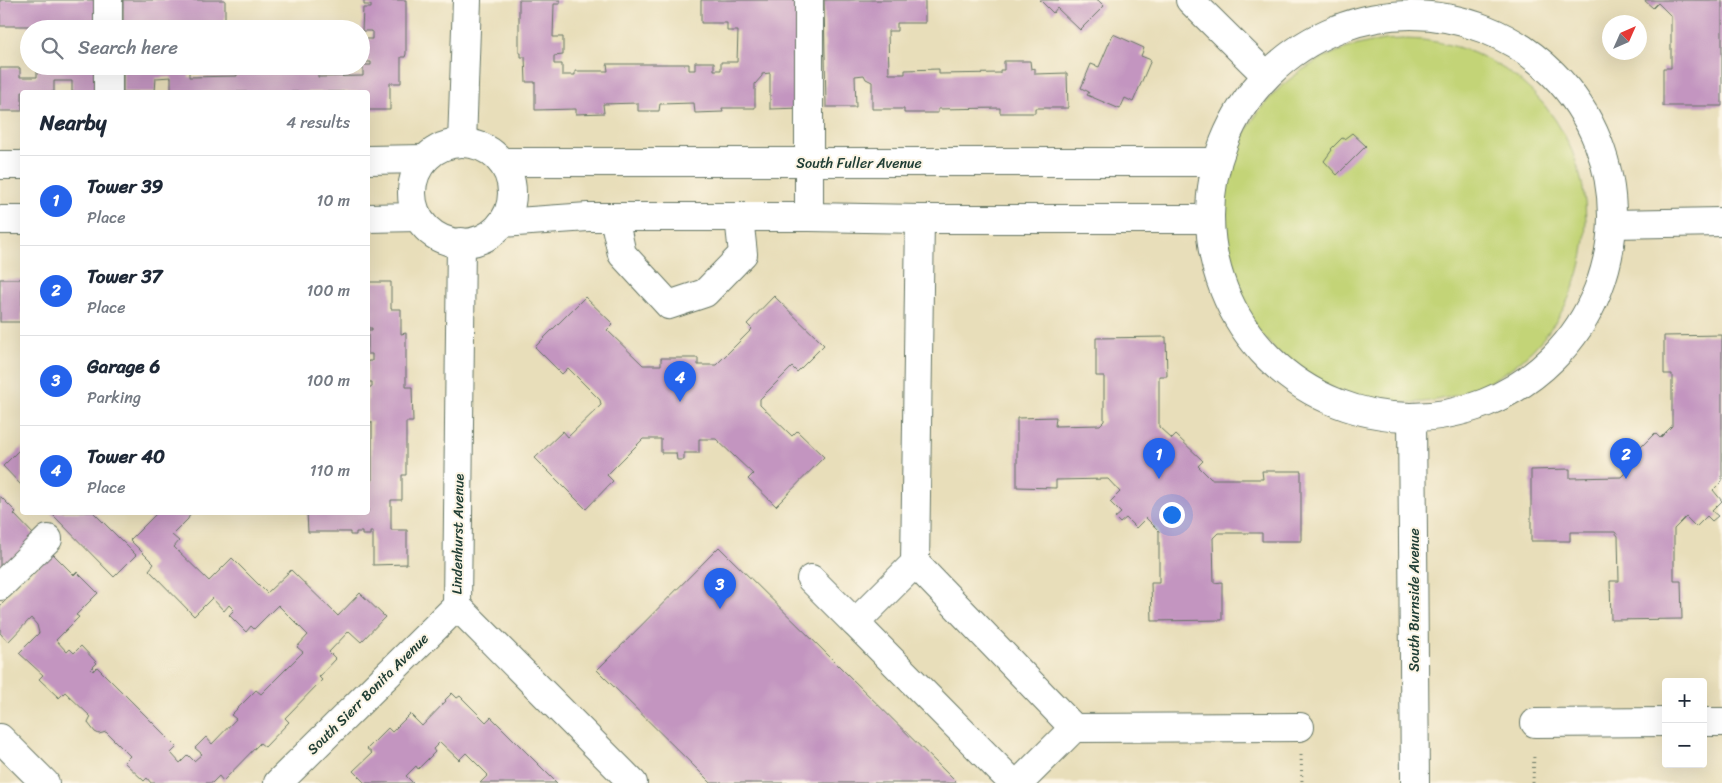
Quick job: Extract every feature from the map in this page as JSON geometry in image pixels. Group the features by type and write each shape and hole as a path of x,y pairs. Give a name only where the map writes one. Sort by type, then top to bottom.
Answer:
{"street":[{"path":"108,0 108,20"},
{"path":"462,143 467,0"},
{"path":"809,0 809,217"},
{"path":"1190,0 1266,75"},
{"path":"1410,7 1490,31 1516,45 1540,62 1561,83 1579,107 1594,133 1605,162 1611,193 1612,224 1608,259 1597,293 1582,323 1561,351 1536,375 1507,394 1482,405 1454,413 1412,417 1370,413 1343,406 1312,391 1284,372 1265,354 1239,320 1223,290 1211,243 1209,220 1210,190 1224,138 1236,115 1266,75 1286,57 1309,41 1333,29 1359,10 1410,7"},
{"path":"108,75 108,90"},
{"path":"462,143 473,144 489,150 502,162 510,178 512,196 509,210 502,223 492,233 479,240 450,242 426,228 418,217 413,204 412,191 416,174 425,159 439,148 462,143"},
{"path":"370,160 425,159"},
{"name":"South Fuller Avenue","path":"502,162 1216,162"},
{"path":"0,165 20,165"},
{"path":"370,218 418,217"},
{"path":"502,223 588,217 1209,220"},
{"path":"614,218 622,254 668,305 705,293 743,254 739,217"},
{"path":"855,623 915,563 920,219"},
{"path":"0,220 20,220"},
{"path":"1612,224 1722,222"},
{"name":"Lindenhurst Avenue","path":"462,242 457,606 633,783"},
{"name":"South Burnside Avenue","path":"1412,417 1415,783"},
{"path":"0,586 48,539"},
{"path":"915,563 1074,728"},
{"path":"811,579 1013,783"},
{"name":"South Sierr Bonita Avenue","path":"278,783 457,606"},
{"path":"1535,723 1662,722"},
{"path":"1707,722 1722,722"},
{"path":"1020,783 1074,728 1300,727"},
{"path":"0,738 45,783"}],"green space":[{"path":"1404,39 1440,43 1474,53 1505,70 1533,92 1555,120 1572,151 1582,185 1586,221 1582,257 1572,291 1555,322 1533,350 1505,372 1474,389 1440,399 1404,403 1368,399 1334,389 1303,372 1275,350 1253,322 1236,291 1226,257 1222,221 1226,185 1236,151 1253,120 1275,92 1303,70 1334,53 1368,43"}],"building":[{"path":"0,0 101,0 101,20 20,20 20,26 0,26"},
{"path":"123,0 225,0 225,20 123,20"},
{"path":"364,0 406,0 406,54 405,57 401,57 401,83 390,83 390,110 370,110 370,90 171,90 171,77 156,78 155,90 123,90 123,75 189,75 189,77 318,75 318,77 370,75 370,39 372,39 372,31 370,31 370,20 362,20 363,8 371,8 371,5 364,5"},
{"path":"519,0 560,0 560,4 554,4 553,37 563,37 563,55 554,56 554,64 562,64 562,75 575,75 575,71 608,71 607,64 689,64 689,70 695,70 695,62 714,62 714,70 721,70 721,62 737,62 738,31 727,31 727,23 701,23 701,0 802,0 802,108 770,109 770,73 762,74 755,84 755,108 722,108 723,112 695,113 694,103 660,104 659,111 638,111 638,103 603,104 604,113 576,114 576,109 535,110 535,82 526,82 525,57 521,57 521,53 519,53"},
{"path":"824,0 925,0 925,23 897,23 897,31 888,31 889,74 905,74 905,70 939,69 939,74 1000,73 1000,70 1004,70 1004,61 1030,61 1031,69 1035,68 1035,74 1067,73 1068,108 1035,108 1035,113 1000,113 1000,108 938,109 938,113 904,113 904,109 872,109 872,82 866,79 864,75 855,76 856,107 826,107"},
{"path":"1040,0 1098,0 1104,6 1080,30 1057,8 1053,13"},
{"path":"1644,0 1722,0 1722,106 1663,106 1663,68 1671,68 1671,16 1658,3 1653,8"},
{"path":"1113,34 1144,48 1141,56 1151,60 1133,102 1125,98 1120,109 1087,95 1089,92 1081,88 1091,64 1099,67"},
{"path":"0,68 20,68 20,77 37,77 37,75 101,75 101,90 72,90 72,81 54,81 54,90 20,90 20,111 0,111"},
{"path":"1352,133 1366,146 1337,175 1324,161 1331,149 1342,138 1344,139"},
{"path":"0,279 20,279 20,322 0,322"},
{"path":"370,282 391,282 391,309 401,309 401,334 406,333 406,387 412,387 413,422 406,422 406,475 402,475 402,500 391,500 391,530 407,530 407,564 373,565 373,532 370,532 370,535 362,535 362,532 356,532 356,535 350,535 350,532 308,532 307,515 370,515 372,422 370,422 370,387 372,387 372,382 370,382 370,361 372,361 372,354 370,354 370,330 372,328 370,328"},
{"path":"774,296 824,345 797,372 792,367 760,399 760,405 792,436 797,431 824,457 776,506 748,479 753,474 716,439 699,439 699,453 684,453 684,460 677,460 676,453 661,453 661,439 643,439 607,475 613,481 586,509 535,458 563,431 568,437 601,405 600,400 568,368 562,374 535,347 585,297 613,324 607,330 643,365 661,365 661,358 698,358 698,365 716,365 752,329 747,324"},
{"path":"1722,335 1722,481 1713,490 1722,501 1712,511 1718,516 1712,521 1707,516 1696,527 1686,517 1674,529 1674,581 1681,581 1682,619 1611,620 1610,581 1619,581 1618,536 1615,532 1570,532 1570,541 1531,541 1531,470 1570,469 1570,478 1621,477 1633,465 1628,460 1655,433 1660,438 1672,426 1672,374 1664,374 1664,336"},
{"path":"1166,337 1167,376 1159,376 1159,427 1172,439 1176,435 1203,461 1198,466 1211,479 1263,479 1262,471 1301,471 1301,541 1262,541 1262,533 1218,533 1213,538 1214,583 1222,582 1222,620 1152,621 1151,583 1159,583 1159,531 1146,518 1136,528 1126,518 1120,523 1115,518 1121,513 1110,502 1120,492 1108,479 1056,480 1056,488 1017,487 1017,418 1056,417 1055,426 1100,425 1104,421 1104,376 1096,376 1096,338"},
{"path":"20,449 20,484 3,466"},
{"path":"0,496 36,537 0,573"},
{"path":"53,515 96,515 136,555 114,577"},
{"path":"155,515 190,515 172,535 179,541 174,547 209,581 232,558 267,593 291,570 338,616 360,593 385,617 361,642 349,631 329,652 336,659 319,677 322,680 285,718 289,722 265,747 260,743 223,781 219,776 212,783 151,783 147,778 144,781 124,762 130,756 106,732 99,734 95,732 88,723 91,717 65,692 59,698 39,679 43,675 19,653 39,633 37,625 31,618 8,642 0,633 0,606 52,553 74,575 77,572 98,593 76,615 79,617 56,640 67,652 70,649 74,653 81,646 97,663 91,669 93,671 97,667 177,747 171,753 180,763 188,755 194,761 202,754 195,748 206,737 212,744 236,719 231,715 256,690 261,694 303,652 297,647 308,635 278,605 254,629 251,626 246,632 229,615 234,610 229,605 224,611 212,598 194,616 149,570 154,564 130,540"},
{"path":"719,547 957,783 711,783 597,670"},
{"path":"452,693 457,698 460,696 486,722 491,717 557,783 480,783 488,775 466,753 459,760 440,742 433,749 435,752 418,769 416,766 406,776 413,783 365,783 353,771 372,753 367,749 388,728 392,732 410,714 422,726"}],"place":[{"name":"Tower 40","path":"680,402"},
{"name":"Tower 39","path":"1159,479"},
{"name":"Tower 37","path":"1626,479"},
{"name":"Garage 6","path":"720,609"}]}
